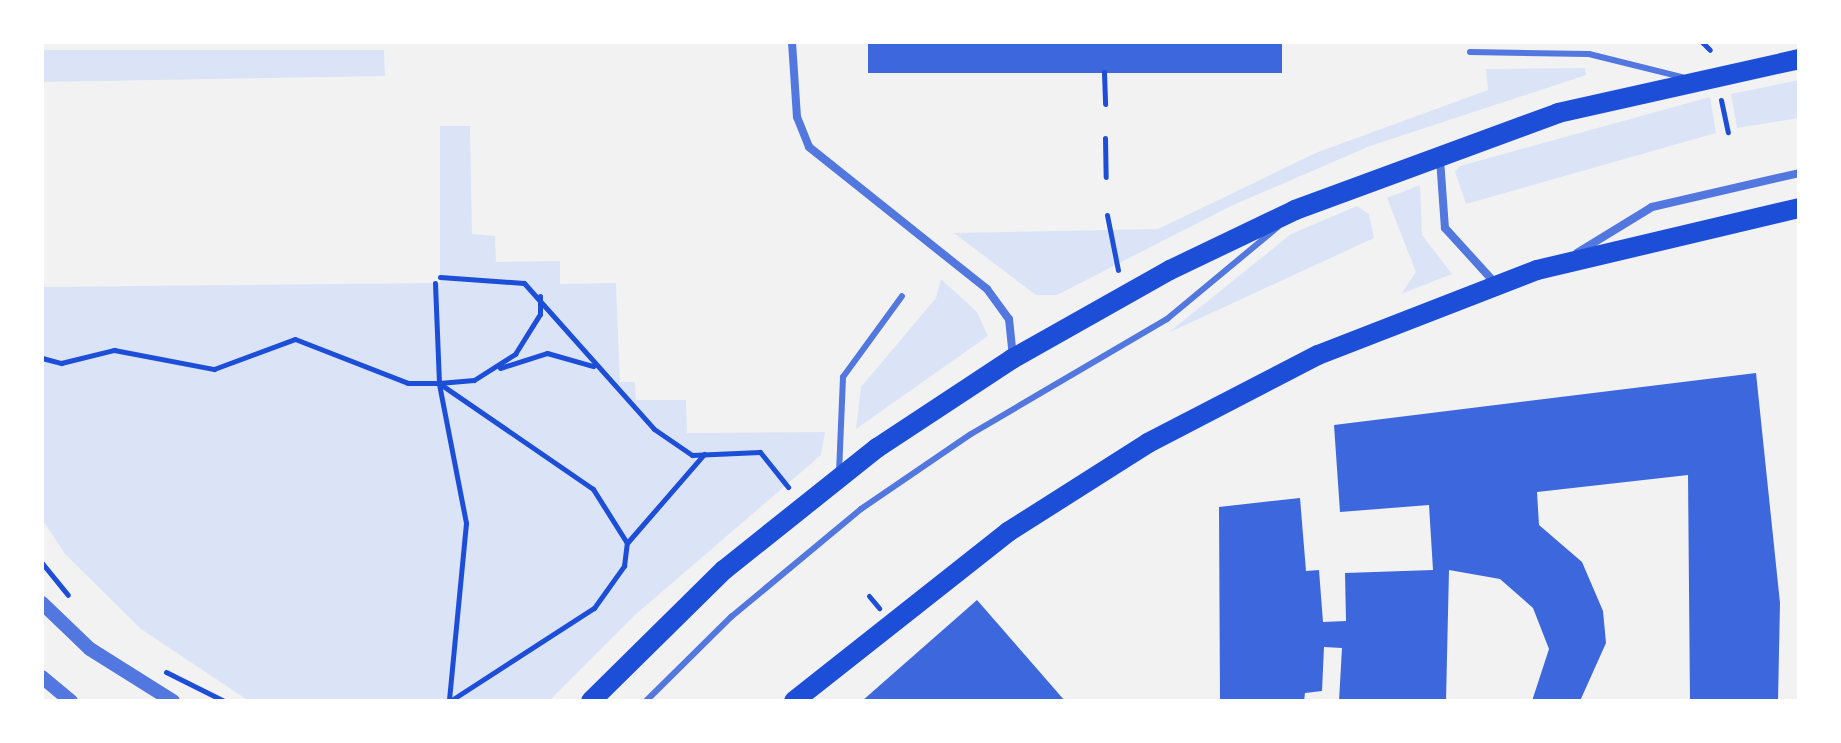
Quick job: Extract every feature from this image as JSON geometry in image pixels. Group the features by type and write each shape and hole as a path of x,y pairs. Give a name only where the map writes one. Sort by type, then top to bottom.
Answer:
{"main road":[{"path":"591,701 724,570 838,476 1012,359 1295,210 1441,154 1558,113 1690,79 1799,59"},
{"path":"794,701 927,590 1116,462 1318,355 1496,284 1563,263 1799,208"}],"street":[{"path":"792,42 797,117 809,147 987,289 1014,332 1012,359"},
{"path":"1441,154 1445,228 1496,284"},
{"path":"1563,263 1652,207 1799,173"},
{"path":"42,603 90,649 173,701"},
{"path":"42,677 71,701"}],"lane":[{"path":"1470,52 1589,54 1690,79"},
{"path":"646,701 731,617 861,509 971,434 1167,319 1295,210"},
{"path":"838,476 843,377 902,296"}],"path":[{"path":"1702,42 1710,50"},
{"path":"1104,72 1105,104"},
{"path":"1720,95 1728,132"},
{"path":"1105,138 1106,177"},
{"path":"1107,215 1118,270"},
{"path":"440,277 524,283 540,296 595,367 654,429 692,455 760,452 788,487"},
{"path":"435,283 439,383 466,523 450,701"},
{"path":"491,371 530,333 540,296"},
{"path":"42,358 61,363 114,350 214,369 295,339 408,383 439,383 547,353 595,367"},
{"path":"439,383 593,489 627,543"},
{"path":"450,701 594,608 624,566 627,543 704,454"},
{"path":"42,563 72,601"},
{"path":"869,596 880,609"},
{"path":"153,666 224,701"}],"shaded area":[{"path":"42,50 384,50 385,76 42,82"},
{"path":"1585,68 1586,75 1370,146 1231,206 1057,295 1036,295 954,233 1158,229 1318,152 1488,90 1486,69"},
{"path":"1799,80 1799,118 1737,128 1731,94"},
{"path":"1710,97 1716,133 1466,204 1455,172 1460,166"},
{"path":"440,126 470,126 472,234 495,236 496,262 560,261 560,284 616,283 620,382 635,382 636,400 686,400 687,433 825,432 821,455 635,615 549,701 249,701 141,629 65,554 42,519 42,287 440,283"},
{"path":"1420,185 1422,235 1452,274 1401,294 1416,272 1387,198"},
{"path":"1357,206 1369,214 1374,238 1168,333 1291,234"},
{"path":"941,279 977,312 988,336 856,429 861,387 936,298"}],"building":[{"path":"868,42 1282,42 1282,73 868,73"},
{"path":"1756,373 1780,603 1778,701 1690,701 1688,475 1537,492 1539,525 1582,562 1603,611 1606,643 1580,701 1532,701 1549,649 1533,608 1500,579 1449,570 1446,701 1339,701 1342,648 1324,647 1322,691 1305,693 1304,701 1220,701 1219,507 1300,498 1306,571 1319,570 1323,622 1346,621 1345,573 1433,570 1429,505 1340,512 1334,425"},
{"path":"977,600 1065,701 862,701"}]}
